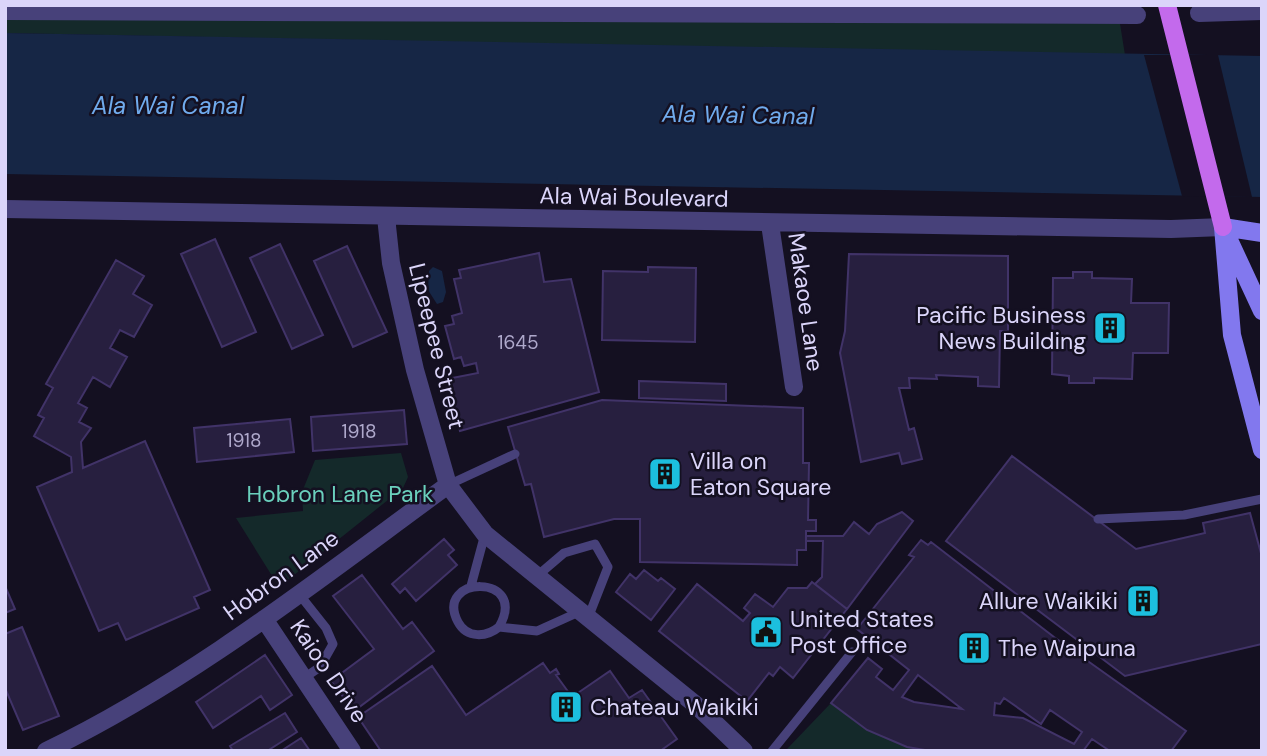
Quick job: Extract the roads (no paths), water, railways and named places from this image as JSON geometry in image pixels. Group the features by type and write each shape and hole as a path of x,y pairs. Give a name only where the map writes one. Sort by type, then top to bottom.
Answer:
{"main road":[{"path":"1168,10 1223,227 1232,335 1262,450"},
{"path":"1223,227 1262,311"},
{"name":"Ala Wai Boulevard","path":"1223,227 1262,233"}],"street":[{"path":"1199,13 1262,10"},
{"path":"5,11 1137,15"},
{"name":"Ala Wai Boulevard","path":"5,209 770,224 1171,229 1223,227"},
{"name":"Lipeepee Street","path":"386,217 391,263 415,370 448,485"},
{"name":"Makaoe Lane","path":"770,224 794,387"},
{"path":"448,485 485,534 696,705 744,751"},
{"name":"Hobron Lane","path":"46,751 99,725 159,690 264,619 448,485"},
{"name":"Kaioo Drive","path":"264,619 352,751"}],"lane":[{"path":"448,485 515,454"},
{"path":"1098,519 1184,515 1262,499"},
{"path":"471,586 488,586 501,596 505,611 499,627 493,632 477,635 468,633 457,621 455,604 458,597 471,586 485,534"},
{"path":"499,627 537,631 584,615 608,567 595,544 564,553 537,577"},
{"path":"299,594 326,628 333,644 320,667 304,678"},
{"path":"772,751 852,652"}],"water":[{"name":"Ala Wai Canal","path":"5,33 1262,56 1262,197 5,174"},
{"path":"433,267 442,271 446,292 443,302 437,304 428,290 429,271"}],"place":[{"name":"Pacific Business News Building","path":"1110,328"},
{"name":"Villa on Eaton Square","path":"665,474"},
{"name":"Allure Waikiki","path":"1143,601"},
{"name":"United States Post Office","path":"766,632"},
{"name":"The Waipuna","path":"974,648"},
{"name":"Chateau Waikiki","path":"566,707"}],"park label":[{"name":"Hobron Lane Park","path":"340,494"}]}
